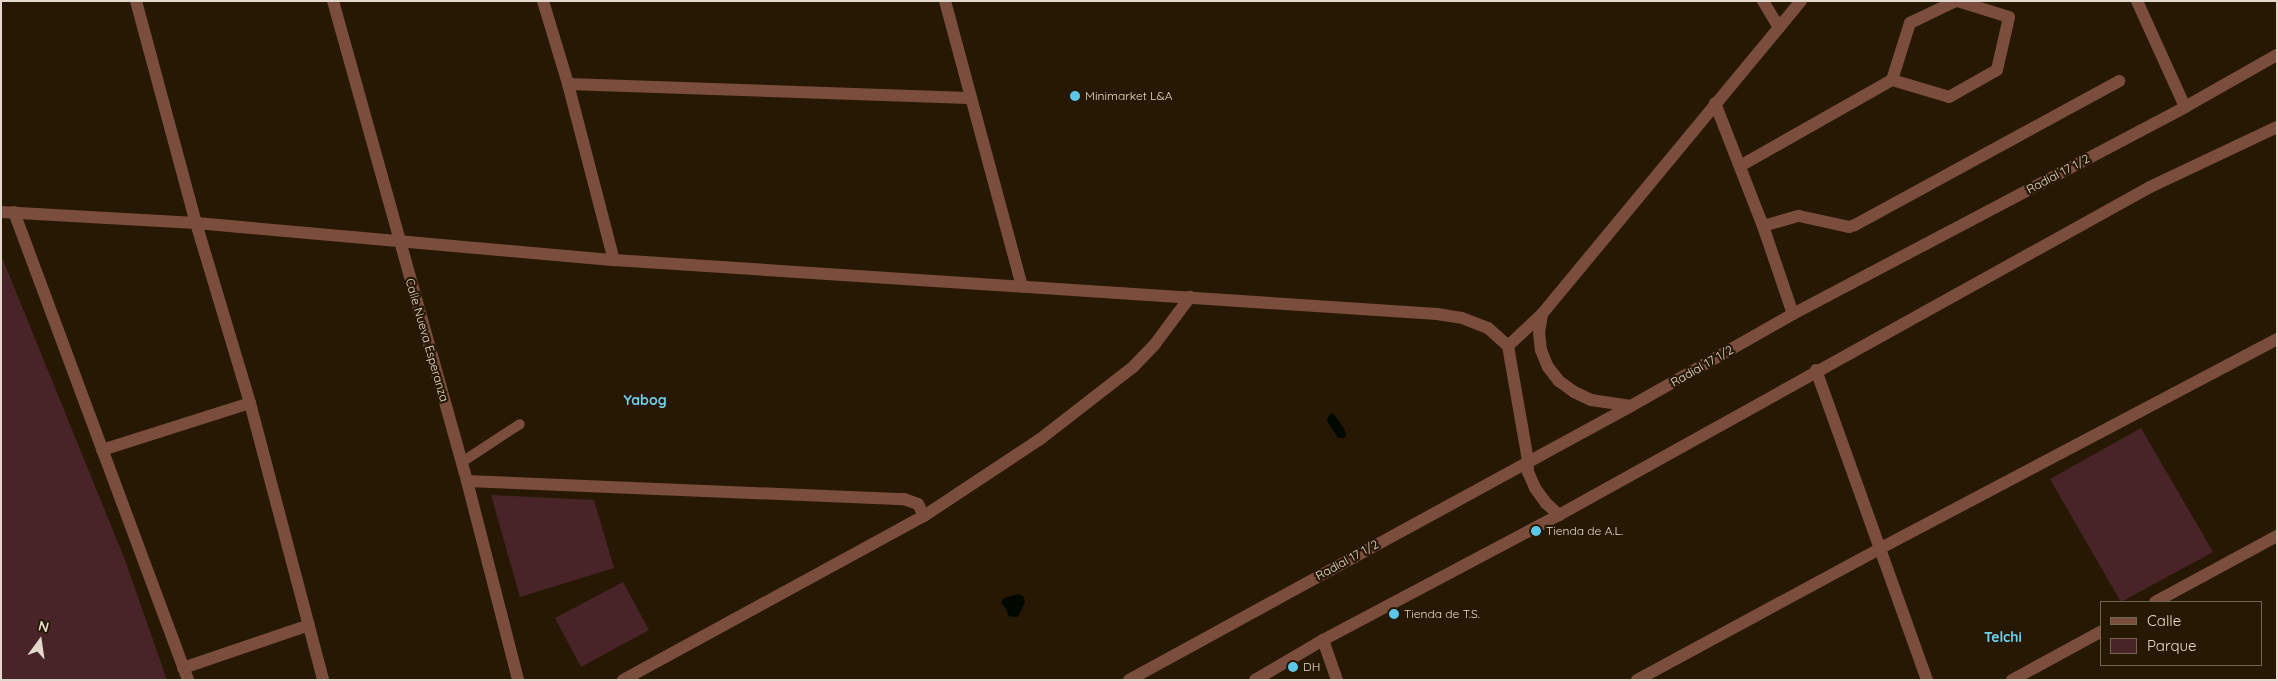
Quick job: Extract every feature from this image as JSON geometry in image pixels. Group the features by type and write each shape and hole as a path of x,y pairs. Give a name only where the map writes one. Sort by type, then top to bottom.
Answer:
{"street":[{"path":"136,1 196,224 250,403 323,680"},
{"name":"Calle Nueva Esperanza","path":"333,1 462,462 518,680"},
{"path":"544,1 568,84 614,260"},
{"path":"945,1 969,98 1022,287"},
{"path":"1763,1 1779,28"},
{"path":"1508,346 1542,314 1800,1"},
{"path":"1740,166 1892,80 1910,23 1956,1 2009,17 1997,70 1950,97 1892,80"},
{"path":"2137,1 2185,107"},
{"name":"Radial 17 1/2","path":"1128,680 1631,406 1793,314 2185,107 2277,56"},
{"path":"1763,226 1799,216 1849,227 1855,225 2119,81"},
{"path":"568,84 969,98"},
{"path":"1715,103 1763,226 1793,314"},
{"path":"1255,680 1323,640 1559,514 1816,370 2150,187 2277,127"},
{"path":"309,625 185,674 102,450 8,212 196,224 614,260 1437,314 1476,322 1500,336 1508,346 1528,461 1528,472 1535,488 1546,503 1559,514"},
{"path":"623,680 924,516 1039,440 1133,367 1155,344 1190,298"},
{"path":"1542,314 1539,332 1541,350 1548,367 1559,381 1574,392 1591,400 1631,406"},
{"path":"1637,680 1879,548 2277,339"},
{"path":"1816,370 1927,680"},
{"path":"102,450 250,403"},
{"path":"467,481 904,499 918,504 924,516"},
{"path":"2157,601 2277,536"},
{"path":"2012,680 2100,632"},
{"path":"1323,640 1337,680"}],"lane":[{"path":"462,462 520,424"}],"green space":[{"path":"1,255 125,560 167,680 1,680"},
{"path":"2141,428 2213,552 2120,601 2050,479"},
{"path":"491,495 594,500 614,568 520,597"},
{"path":"623,582 649,630 581,667 555,618"}],"shaded area":[{"path":"1333,413 1345,430 1346,436 1344,438 1338,438 1327,421 1329,415"},
{"path":"1018,594 1024,597 1025,602 1018,617 1013,617 1008,615 1007,610 1001,603 1004,598"}],"place":[{"name":"Minimarket L&A","path":"1075,96"},
{"name":"Tienda de A.L.","path":"1536,531"},
{"name":"Tienda de T.S.","path":"1394,614"},
{"name":"DH","path":"1293,667"}],"district":[{"name":"Yabog","path":"645,400"},
{"name":"Telchi","path":"2003,637"}]}
